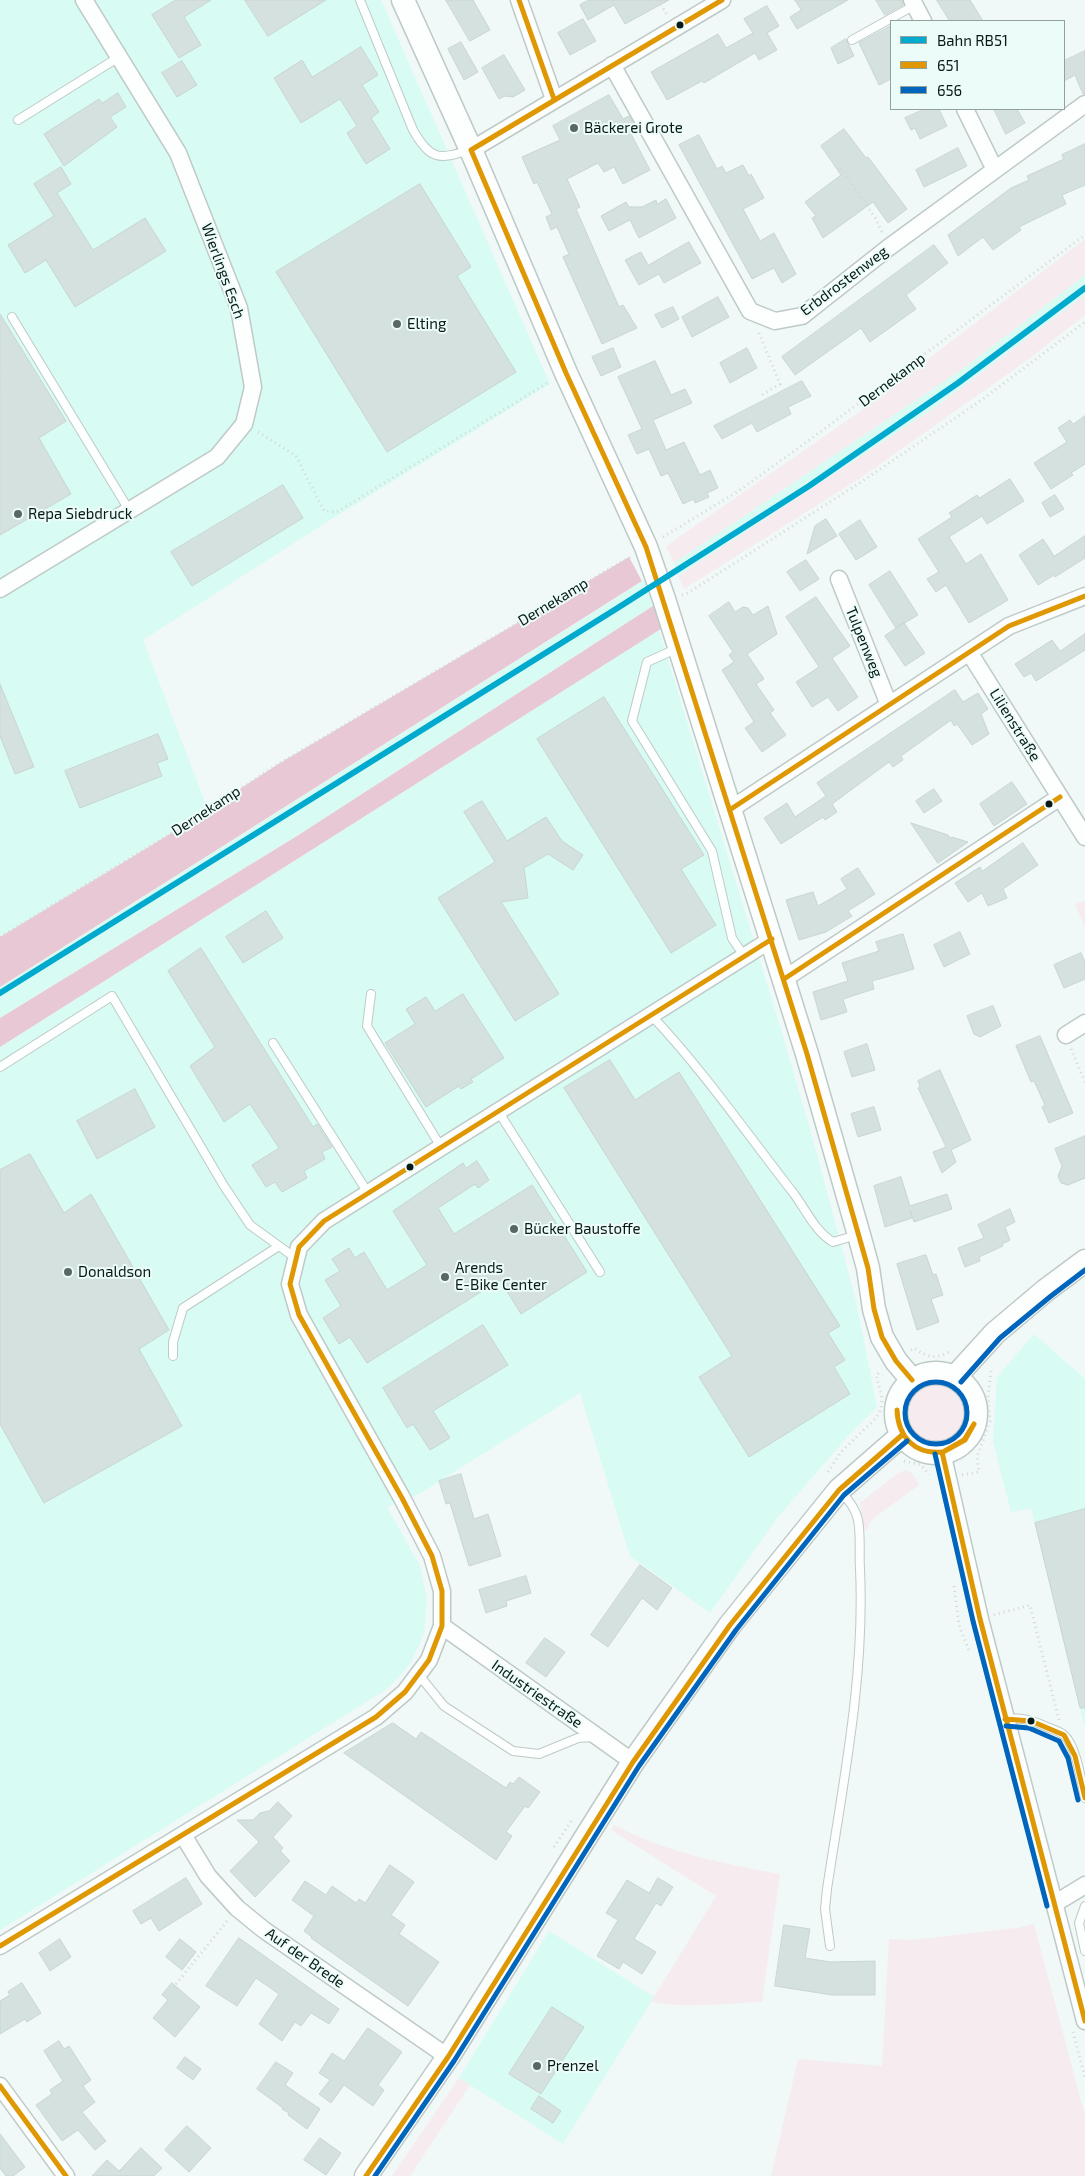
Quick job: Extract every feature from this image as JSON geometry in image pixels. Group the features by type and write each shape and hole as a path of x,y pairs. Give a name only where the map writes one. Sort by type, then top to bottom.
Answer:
{"street":[{"name":"Wierlings Esch","path":"0,589 217,457 244,424 253,386 239,308 178,153 84,0"},
{"path":"403,0 471,150 566,372 646,547 680,647 784,979 859,1235 868,1268 874,1309 882,1337 896,1361 912,1380"},
{"path":"519,0 554,99"},
{"path":"471,150 722,0"},
{"path":"913,2 922,20"},
{"path":"612,66 750,311"},
{"name":"Erbdrostenweg","path":"750,311 775,321 802,316 888,248 1085,104"},
{"path":"965,110 995,170"},
{"name":"Tulpenweg","path":"838,579 889,705"},
{"path":"731,809 1009,626 1085,596"},
{"name":"Lilienstraße","path":"969,652 1085,837"},
{"path":"784,979 1060,797"},
{"path":"0,1946 376,1717 405,1692 429,1660 442,1626 442,1591 432,1556 402,1498 299,1315 290,1284 299,1247 324,1221 772,939"},
{"path":"1066,1034 1085,1023"},
{"path":"955,1377 996,1333 1046,1290 1085,1261"},
{"path":"941,1372 955,1377 968,1388 975,1403 976,1420 969,1435 958,1446 942,1452 927,1452 913,1446 902,1435 897,1421 896,1406 902,1391 912,1380 926,1374 941,1372"},
{"path":"366,2176 448,2057 633,1762 730,1625 839,1490 902,1435"},
{"path":"942,1452 980,1619 1054,1904 1079,2026"},
{"name":"Industriestraße","path":"442,1626 633,1762"},
{"name":"Auf der Brede","path":"183,1835 208,1876 237,1908 264,1930 448,2057"},
{"path":"1054,1904 1085,1885"},
{"path":"0,2086 66,2176"}],"lane":[{"path":"360,0 413,130 424,149 437,156 450,156 471,150"},
{"path":"852,40 913,2"},
{"path":"18,120 119,57"},
{"path":"12,317 129,510"},
{"path":"680,647 647,662 632,721 712,851 732,938 744,956"},
{"path":"371,994 367,1026 441,1147"},
{"path":"0,1067 112,996 229,1194 250,1225 297,1259"},
{"path":"651,1015 693,1064 798,1199 823,1236 833,1242 859,1235"},
{"path":"274,1043 368,1193"},
{"path":"498,1111 600,1272"},
{"path":"173,1356 173,1342 183,1308 279,1246"},
{"path":"830,1946 825,1909 826,1889 856,1694 861,1592 858,1518 849,1501 839,1490"},
{"path":"418,1675 444,1706 513,1751 539,1754 578,1738 598,1737"},
{"path":"1005,1719 1019,1717 1031,1720 1063,1734 1073,1752 1085,1798"},
{"path":"1085,1906 1079,1923 1085,1951"}],"path":[{"path":"841,168 876,219 888,248"},
{"name":"Dernekamp","path":"0,937 165,837 280,763 646,547 752,482 1085,235"},
{"path":"750,311 780,384 760,396"},
{"path":"664,599 688,593 861,482 979,402 1085,322"},
{"path":"244,424 296,456 324,511 337,512 566,372"},
{"path":"1066,1034 1085,1082"},
{"path":"899,1463 906,1460 922,1465 928,1473 930,1481 979,1472 976,1457 990,1421 988,1395 992,1372 990,1368 973,1358"},
{"path":"953,1581 960,1625 973,1662"},
{"path":"960,1625 1030,1605 1063,1734"},
{"path":"176,1984 237,1908"},
{"path":"1079,2026 1085,2077"}],"shaded area":[{"path":"0,0 381,0 550,384 322,525 143,640 208,810 0,937"},
{"path":"1085,239 1085,275 965,367 674,563 666,546 855,415"},
{"path":"1085,275 1085,295 933,409 678,576 674,563 965,367"},
{"path":"1085,295 1085,315 1026,361 862,477 684,589 678,576 933,409"},
{"path":"629,557 642,581 0,987 0,937 165,837 280,763"},
{"path":"646,579 656,604 297,836 0,1018 0,987"},
{"path":"656,604 664,627 0,1047 0,1018 297,836"},
{"path":"659,630 783,1036 818,1158 856,1301 877,1407 849,1435 778,1517 710,1613 630,1556 580,1393 419,1494 387,1507 420,1566 427,1599 424,1633 411,1662 400,1676 384,1691 0,1930 0,1047"},
{"path":"1085,901 1085,927 1075,904"},
{"path":"1034,1334 1085,1379 1085,1729 1031,1508 1011,1512 993,1441 997,1377"},
{"path":"936,1385 947,1387 956,1393 962,1402 964,1413 962,1424 956,1433 947,1439 936,1441 925,1439 916,1433 910,1424 908,1413 910,1402 916,1393 925,1387"},
{"path":"906,1470 912,1473 919,1485 874,1518 869,1523 867,1531 864,1529 860,1503 898,1473"},
{"path":"614,1825 654,1843 695,1856 780,1874 762,2002 678,2005 651,2002 716,1896 611,1830"},
{"path":"1034,1924 1085,2116 1085,2176 771,2176 798,2059 882,2066 889,1939 912,1940 1017,1928"},
{"path":"549,1931 654,1997 563,2144 459,2078"},
{"path":"459,2078 470,2085 410,2176 392,2176"}],"building":[{"path":"176,0 211,0 184,17 201,45 179,58 152,15"},
{"path":"245,0 326,0 268,36"},
{"path":"446,0 473,0 490,30 470,41"},
{"path":"589,0 669,0 625,24 614,5 588,20 580,5"},
{"path":"795,0 848,0 797,29 790,17 801,10"},
{"path":"876,0 902,0 903,5 885,15"},
{"path":"937,0 970,0 982,20 949,20"},
{"path":"767,6 779,26 767,33 777,50 759,60 755,53 704,83 702,81 667,100 651,72 718,34 726,48 753,33 744,19"},
{"path":"583,19 596,41 570,55 558,33"},
{"path":"890,27 890,80 879,85 859,43"},
{"path":"846,39 854,56 838,64 831,48"},
{"path":"461,42 478,72 464,80 448,49"},
{"path":"361,47 378,75 362,85 379,112 371,118 390,149 366,164 347,133 357,126 340,99 301,123 274,78 302,60 312,77"},
{"path":"1085,51 1085,94 1083,94 1075,75 1065,80 1065,61"},
{"path":"504,55 525,90 513,97 505,96 499,99 482,68"},
{"path":"182,61 197,85 177,97 162,73"},
{"path":"118,93 126,107 110,117 117,127 64,166 44,134 99,99 102,103"},
{"path":"609,95 623,119 629,116 637,130 631,134 650,170 623,184 614,167 604,172 598,163 567,179 580,207 576,209 619,307 623,305 637,328 602,344 563,257 569,254 557,227 551,230 546,217 552,214 537,182 534,184 522,157 560,140 553,126"},
{"path":"923,110 939,110 947,126 920,139 915,128 911,130 905,118"},
{"path":"994,110 1018,110 1025,123 1006,134"},
{"path":"844,129 866,158 868,157 907,209 888,223 873,202 823,238 812,218 816,216 805,202 841,175 821,146"},
{"path":"699,135 717,169 722,166 726,173 743,165 749,176 751,174 764,198 743,209 760,241 774,233 796,274 782,283 774,268 752,279 679,145"},
{"path":"1085,144 1085,185 1062,195 1066,204 1019,227 1021,230 993,250 983,237 958,256 948,235 1011,188 1029,180 1027,176 1064,159 1062,155"},
{"path":"958,148 967,166 924,187 916,170"},
{"path":"61,167 71,184 57,193 93,250 145,218 166,251 75,307 46,260 25,273 8,245 54,216 34,184"},
{"name":"Elting","path":"420,184 471,267 457,276 516,372 387,452 276,272"},
{"path":"666,199 676,218 639,238 630,220 609,231 601,216 626,202 629,207 642,207 656,200 657,204"},
{"path":"689,242 701,263 664,283 659,274 639,285 625,260 641,252 648,265"},
{"path":"934,245 948,263 906,295 916,309 870,342 861,328 795,375 782,357"},
{"path":"718,297 729,317 692,337 682,317"},
{"path":"673,307 679,319 662,328 655,315"},
{"path":"0,314 66,421 39,438 71,494 0,535"},
{"path":"613,348 621,367 601,376 592,357"},
{"path":"747,348 757,368 730,383 720,363"},
{"path":"655,361 671,395 685,389 692,403 653,420 666,450 684,442 700,475 710,470 718,488 707,493 709,497 695,503 694,499 683,504 668,473 661,476 649,449 637,454 628,435 642,429 618,377"},
{"path":"802,381 811,396 788,407 791,414 757,432 752,423 722,439 714,426"},
{"path":"1085,416 1085,464 1071,473 1073,475 1051,489 1034,463 1067,442 1058,428 1070,420 1073,424"},
{"path":"1010,479 1024,501 987,524 982,516 949,537 966,564 981,554 1008,600 969,623 946,585 936,592 927,579 939,572 918,539 952,517 949,513 977,495 979,498"},
{"path":"283,485 303,518 192,586 171,552"},
{"path":"1055,495 1064,509 1050,517 1042,503"},
{"path":"826,519 837,536 807,554 815,526"},
{"path":"860,520 877,547 856,560 839,534"},
{"path":"1085,536 1085,558 1055,577 1054,575 1038,585 1019,555 1043,539 1054,556"},
{"path":"806,560 819,579 800,591 787,572"},
{"path":"890,571 918,615 896,628 869,585"},
{"path":"816,597 850,646 832,658 858,697 838,711 828,697 812,707 796,682 819,667 786,617"},
{"path":"729,602 735,612 743,607 748,608 753,615 768,606 777,634 747,654 764,679 756,684 774,710 770,713 786,735 762,752 745,728 754,722 722,670 734,662 729,655 733,652 709,616"},
{"path":"904,623 925,653 905,666 885,636"},
{"path":"1085,634 1085,650 1036,681 1031,673 1024,677 1015,664 1052,640 1060,651"},
{"path":"0,684 34,767 15,774 0,736"},
{"path":"955,690 963,702 978,693 988,709 981,714 989,734 972,745 957,724 954,726 951,720 901,756 903,760 893,767 889,762 832,804 837,812 825,820 823,817 781,844 764,818 787,803 795,817 826,796 817,783"},
{"path":"604,697 704,855 681,869 716,925 671,953 537,739"},
{"path":"158,734 168,759 157,763 162,776 80,808 65,771"},
{"path":"1012,782 1027,804 994,826 980,804"},
{"path":"934,789 942,801 924,813 916,801"},
{"path":"482,801 507,841 546,817 562,841 583,855 573,870 548,854 524,868 528,898 501,902 559,994 515,1021 438,898 495,862 464,812"},
{"path":"911,823 948,835 950,838 968,842 938,863"},
{"path":"1023,843 1038,865 1003,889 1007,898 988,906 982,893 968,902 955,883 980,867 982,871"},
{"path":"858,868 875,894 848,911 852,916 826,932 799,940 786,900 813,892 818,906 847,889 841,879"},
{"path":"266,911 283,938 243,963 226,937"},
{"path":"960,932 970,954 944,967 934,945"},
{"path":"903,934 914,969 872,981 874,989 843,999 847,1012 821,1020 813,992 848,981 842,963 879,951 876,942"},
{"path":"201,948 313,1127 317,1124 332,1147 322,1152 325,1159 304,1171 307,1178 282,1192 275,1182 266,1187 252,1165 279,1148 250,1104 224,1122 190,1066 215,1047 168,971"},
{"path":"1081,953 1085,962 1085,979 1064,988 1054,965"},
{"path":"463,994 504,1058 471,1079 473,1082 461,1089 459,1086 426,1107 385,1043 415,1024 406,1009 426,997 435,1011"},
{"path":"993,1006 1001,1026 980,1037 974,1034 967,1016"},
{"path":"1040,1036 1073,1113 1049,1123 1042,1107 1045,1105 1034,1081 1031,1082 1016,1046"},
{"path":"867,1044 875,1070 852,1077 844,1052"},
{"path":"610,1060 635,1100 679,1072 840,1326 828,1333 845,1360 834,1367 850,1394 749,1457 699,1377 732,1356 564,1088"},
{"path":"940,1070 971,1140 951,1150 956,1162 942,1173 933,1152 946,1147 918,1088 920,1086 918,1081"},
{"path":"135,1089 155,1127 97,1159 77,1121"},
{"path":"874,1107 881,1130 858,1137 851,1114"},
{"path":"1085,1136 1085,1178 1068,1185 1061,1183 1058,1176 1062,1166 1055,1149"},
{"name":"Donaldson","path":"30,1154 64,1213 91,1194 169,1330 139,1349 182,1426 44,1503 0,1424 0,1170"},
{"path":"477,1161 489,1180 478,1188 475,1184 438,1208 454,1234 532,1185 587,1272 521,1314 500,1280 367,1363 350,1337 339,1344 323,1318 341,1306 325,1280 340,1271 332,1259 349,1248 355,1258 364,1252 387,1290 427,1265 393,1211 463,1163 466,1168"},
{"path":"901,1177 910,1206 947,1194 952,1209 914,1222 910,1210 912,1218 885,1227 874,1186"},
{"path":"1010,1209 1015,1222 1005,1227 1010,1240 1002,1244 1003,1246 979,1257 980,1261 965,1267 958,1248 984,1238 978,1225"},
{"path":"926,1255 933,1275 936,1274 943,1295 931,1299 939,1322 917,1330 897,1264"},
{"path":"483,1325 508,1365 433,1411 450,1438 430,1450 413,1424 407,1428 383,1388"},
{"path":"461,1474 474,1519 488,1514 501,1556 469,1566 450,1503 446,1504 439,1481"},
{"path":"1085,1509 1085,1708 1080,1708 1035,1523"},
{"path":"640,1565 672,1588 657,1610 642,1598 608,1647 591,1635"},
{"path":"526,1576 531,1593 506,1601 507,1606 486,1613 479,1590"},
{"path":"545,1638 565,1652 546,1677 526,1663"},
{"path":"393,1723 416,1739 421,1732 506,1788 510,1782 513,1784 519,1777 540,1792 528,1808 525,1806 506,1832 512,1836 496,1860 344,1753"},
{"path":"278,1802 292,1816 273,1837 283,1848 280,1851 290,1861 255,1897 230,1871 259,1842 237,1820 253,1820 260,1813 269,1811"},
{"path":"390,1865 414,1882 391,1915 405,1925 399,1934 439,1962 408,2006 311,1938 304,1931 314,1916 292,1900 305,1881 326,1895 332,1886 356,1903 359,1899 365,1903"},
{"path":"186,1878 202,1904 159,1931 151,1918 141,1924 133,1911"},
{"path":"658,1878 673,1887 661,1906 656,1903 634,1939 656,1952 642,1974 623,1962 619,1969 597,1956 618,1920 606,1913 627,1880 649,1893"},
{"path":"784,1925 810,1929 805,1958 831,1962 875,1961 875,1995 832,1995 775,1986"},
{"path":"239,1938 339,2009 329,2024 311,2013 301,2026 295,2022 282,2041 259,2024 279,1994 256,1978 237,2006 206,1986"},
{"path":"60,1939 71,1957 50,1971 39,1953"},
{"path":"180,1939 196,1952 182,1970 166,1957"},
{"path":"22,1983 41,2013 27,2022 25,2019 0,2034 0,2001 10,1995 8,1992"},
{"path":"172,1983 200,2007 175,2037 153,2018 168,2000 162,1995"},
{"path":"552,2007 584,2027 541,2094 509,2074"},
{"path":"368,2028 402,2052 378,2085 384,2090 373,2106 344,2085 331,2103 319,2094 330,2080 319,2073 332,2053 344,2061"},
{"path":"59,2041 64,2049 69,2046 91,2080 83,2086 95,2102 82,2112 106,2141 95,2150 78,2130 62,2141 36,2105 52,2094 50,2090 63,2081 44,2051"},
{"path":"185,2057 201,2069 193,2080 177,2068"},
{"path":"276,2062 293,2073 285,2085 320,2109 307,2129 257,2089"},
{"path":"539,2096 561,2111 553,2123 531,2109"},
{"path":"187,2126 211,2148 189,2172 165,2150"},
{"path":"0,2134 25,2167 13,2176 6,2176 0,2168"},
{"path":"320,2138 341,2153 326,2175 304,2160"},
{"path":"141,2148 162,2168 154,2176 92,2176 107,2160 119,2171"}],"rail line":[{"name":"RB51","path":"0,993 616,609 809,486 958,383 1085,288"}],"transit line":[{"name":"651","path":"519,0 554,99"},
{"name":"651","path":"471,150 722,0"},
{"name":"651","path":"471,150 566,373 646,547 807,1054 868,1268 874,1309 882,1337 896,1361 912,1380"},
{"name":"651","path":"731,809 1009,626 1085,596"},
{"name":"651","path":"784,979 1060,797"},
{"name":"651","path":"0,1946 376,1717 405,1692 429,1660 442,1626 442,1591 432,1556 402,1498 299,1315 290,1284 299,1247 324,1221 772,939"},
{"name":"656","path":"961,1382 1000,1338 1085,1270"},
{"name":"656","path":"930,1382 942,1382 958,1391 965,1401 967,1413 965,1425 958,1435 942,1444 930,1444 919,1439 910,1430 905,1419 905,1407 910,1396 919,1387 930,1382"},
{"name":"651","path":"897,1410 901,1428 910,1442 924,1450 943,1452"},
{"name":"651","path":"943,1452 964,1440 974,1424"},
{"name":"651","path":"943,1452 965,1440 974,1424"},
{"name":"651","path":"366,2176 448,2057 633,1762 730,1625 839,1490 902,1435"},
{"name":"656","path":"375,2176 454,2061 639,1766 736,1630 844,1495 907,1441"},
{"name":"651","path":"942,1452 980,1619 1085,2021"},
{"name":"656","path":"935,1454 973,1621 1047,1906"},
{"name":"651","path":"1005,1719 1031,1721 1064,1735 1075,1756 1085,1798"},
{"name":"656","path":"1006,1726 1029,1728 1059,1741 1068,1758 1078,1800"},
{"name":"651","path":"0,2086 66,2176"}],"place":[{"name":"Bäckerei Grote","path":"574,128"},
{"name":"Elting","path":"397,324"},
{"name":"Repa Siebdruck","path":"18,514"},
{"name":"Bücker Baustoffe","path":"514,1229"},
{"name":"Donaldson","path":"68,1272"},
{"name":"Arends E-Bike Center","path":"445,1277"},
{"name":"Prenzel","path":"537,2066"}]}
